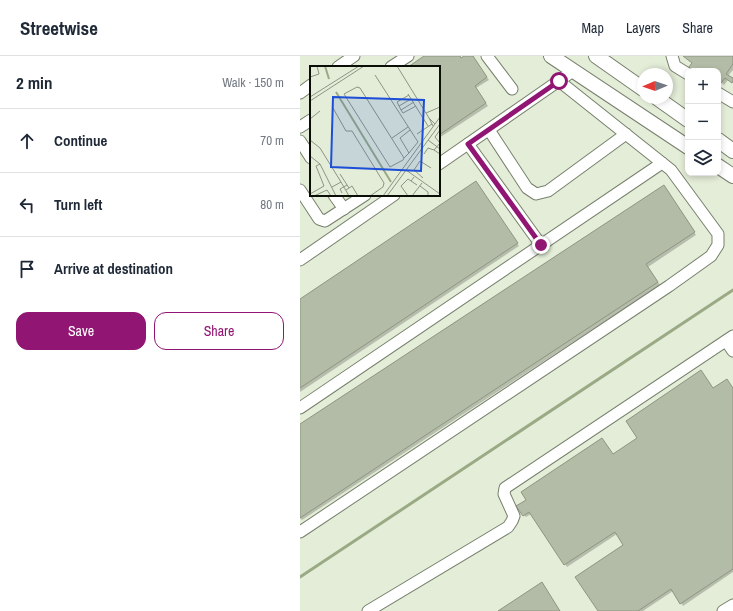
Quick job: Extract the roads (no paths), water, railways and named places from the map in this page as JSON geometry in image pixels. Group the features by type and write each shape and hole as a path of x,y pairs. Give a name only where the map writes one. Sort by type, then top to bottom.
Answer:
{"main road":[{"path":"551,56 685,144"},
{"path":"596,56 637,85"},
{"path":"665,104 685,118"},
{"path":"721,142 733,150"},
{"path":"721,168 733,176"}],"lane":[{"path":"339,66 354,56"},
{"path":"393,66 408,56"},
{"path":"487,56 512,89"},
{"path":"672,56 675,66 685,72"},
{"path":"440,163 573,71"},
{"path":"300,532 669,286 711,256 718,245 718,234 671,170 559,81"},
{"path":"300,92 310,86"},
{"path":"721,95 733,102"},
{"path":"300,127 310,121"},
{"path":"489,130 527,188 536,194 548,191 626,134"},
{"path":"300,141 310,156"},
{"path":"468,144 541,245"},
{"path":"300,408 662,163"},
{"path":"300,190 318,219 325,221 364,196"},
{"path":"335,196 344,209"},
{"path":"300,260 393,196"},
{"path":"368,610 508,527 514,516 504,494 505,488 730,338 733,351"},
{"path":"723,611 733,604"}],"waterway":[{"path":"300,577 733,290"}]}
